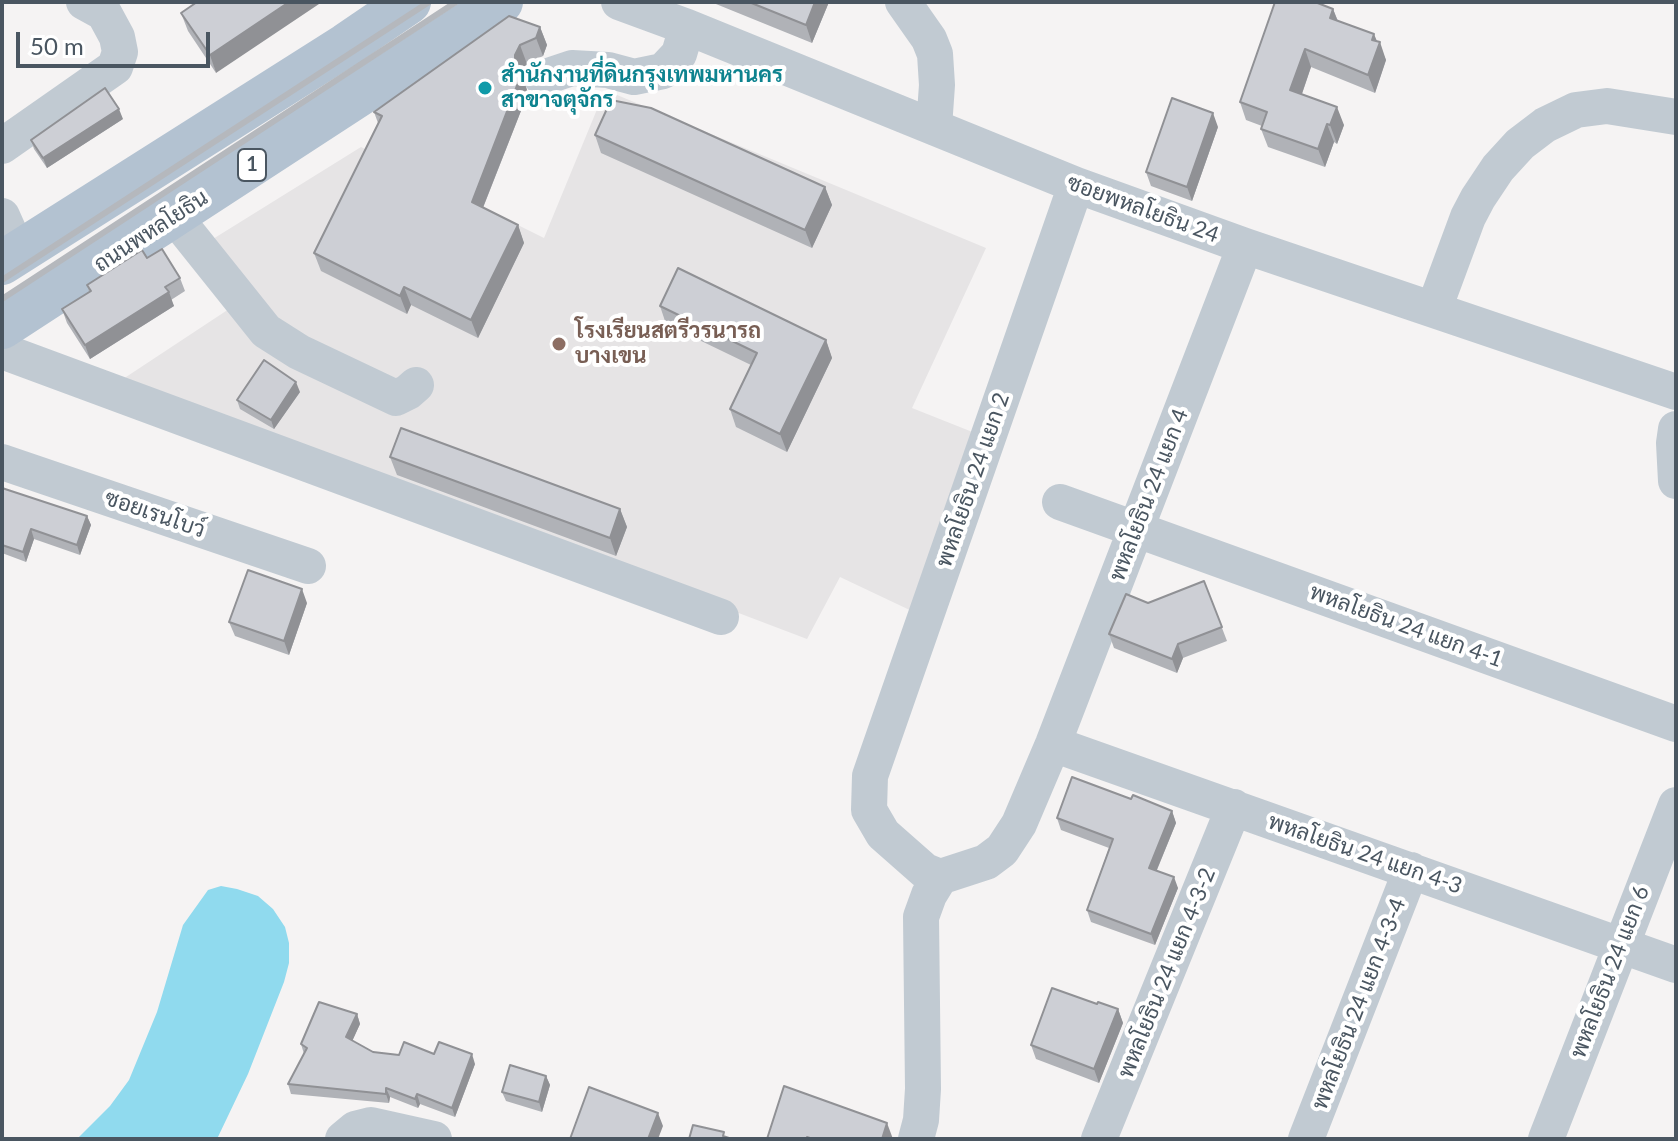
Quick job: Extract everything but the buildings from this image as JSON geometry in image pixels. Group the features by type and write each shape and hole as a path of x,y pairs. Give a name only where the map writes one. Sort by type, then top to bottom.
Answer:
{"main road":[{"name":"1","path":"7,244 333,53 409,2"},
{"name":"ถนนพหลโยธิน","path":"2,327 501,2"}],"street":[{"path":"2,146 115,67 120,52 117,37 104,13 84,2"},
{"name":"ซอยพหลโยธิน 24","path":"619,2 1076,185 1245,246 1676,392"},
{"path":"903,2 929,39 935,54 937,85 934,127"},
{"path":"542,78 572,68 608,70 634,77 663,71 679,54 687,27"},
{"path":"1434,309 1468,217 1498,168 1520,144 1545,125 1576,110 1607,106 1676,117"},
{"name":"พหลโยธิน 24 แยก 2","path":"940,877 925,871 883,834 869,810 870,776 1076,185"},
{"path":"174,216 266,331 299,352 406,392"},
{"name":"พหลโยธิน 24 แยก 4","path":"1053,744 1245,246"},
{"path":"2,351 721,617"},
{"path":"1676,429 1676,481"},
{"name":"ซอยเรนโบว์","path":"2,462 308,566"},
{"name":"พหลโยธิน 24 แยก 4-1","path":"1060,502 1676,724"},
{"path":"916,1139 923,1089 921,917 940,877 986,862 1002,850 1019,824 1053,744"},
{"name":"พหลโยธิน 24 แยก 4-3","path":"1053,744 1676,965"},
{"name":"พหลโยธิน 24 แยก 6","path":"1546,1139 1676,805"},
{"name":"พหลโยธิน 24 แยก 4-3-2","path":"1099,1139 1234,807"},
{"name":"พหลโยธิน 24 แยก 4-3-4","path":"1306,1139 1411,870"},
{"path":"343,1139 355,1129 371,1125 434,1139"}],"shaded area":[{"name":"โรงเรียนสตรีวรนารถ บางเขน","path":"605,90 986,248 912,408 980,435 916,613 840,577 807,639 123,379 229,309 192,252 361,147 544,238"}],"water":[{"path":"221,886 258,896 273,909 285,927 289,963 248,1074 217,1139 77,1139 110,1106 129,1080 157,1012 183,925 208,890"}],"railway":[{"path":"2,280 429,2"},
{"path":"2,299 456,2"}],"place":[{"name":"สำนักงานที่ดินกรุงเทพมหานคร สาขาจตุจักร","path":"485,88"},
{"name":"โรงเรียนสตรีวรนารถ บางเขน","path":"559,344"}]}
